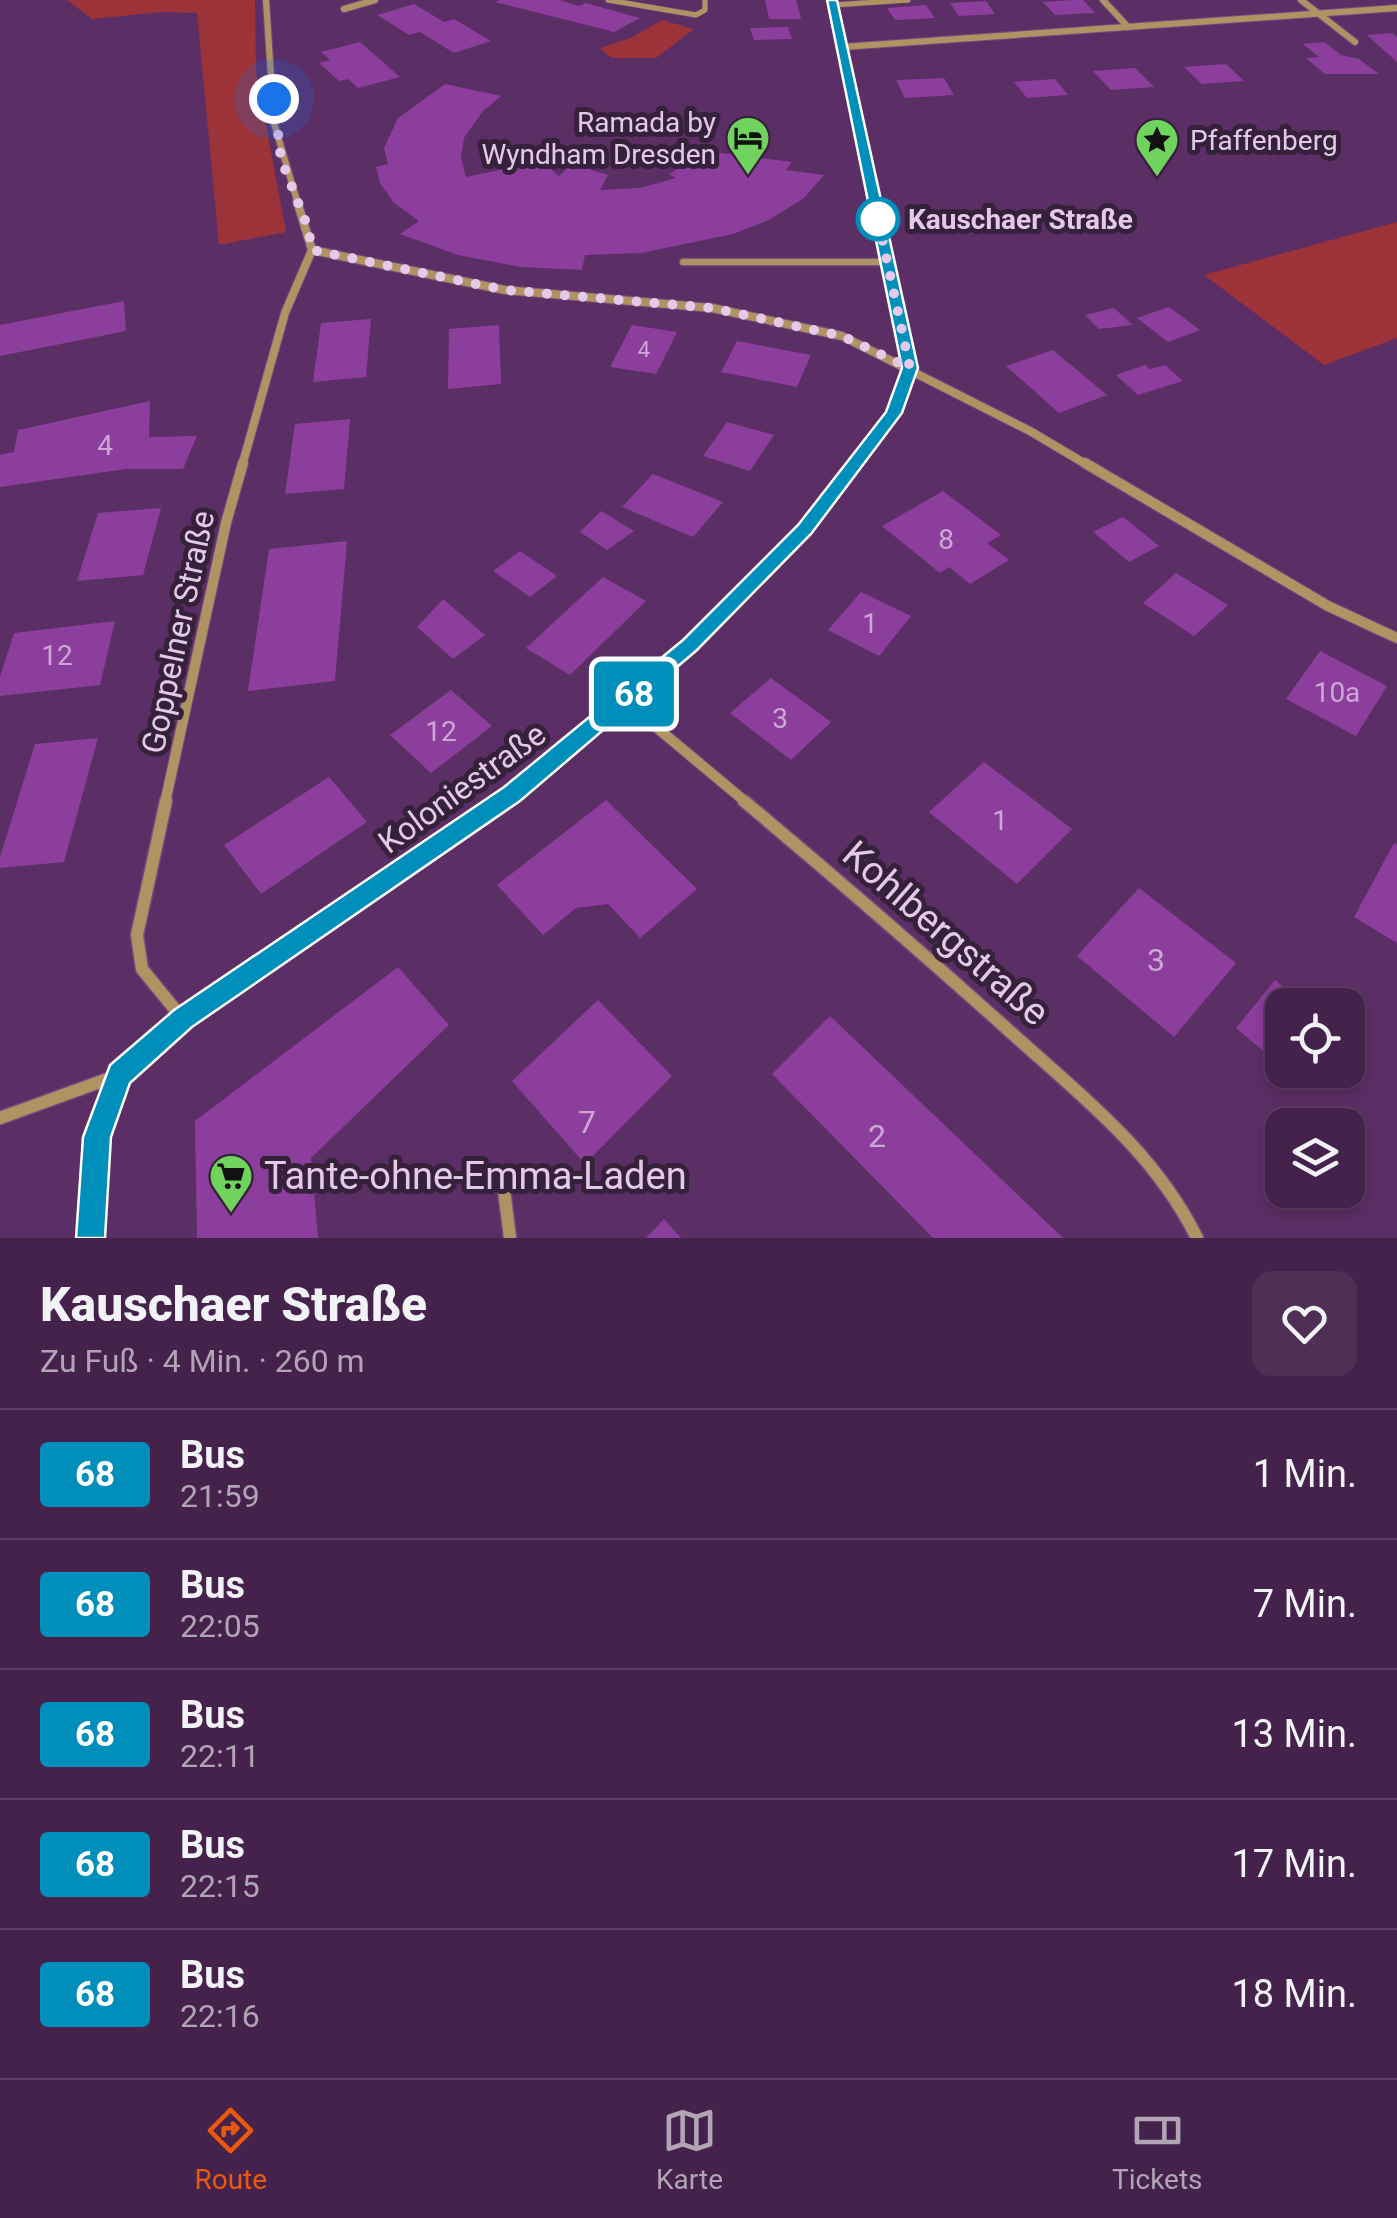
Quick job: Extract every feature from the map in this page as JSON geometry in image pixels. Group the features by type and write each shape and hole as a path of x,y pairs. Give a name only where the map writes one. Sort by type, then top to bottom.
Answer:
{"street":[{"path":"266,0 281,159 308,228 312,250 505,290 712,308 842,336 1030,431 1328,606 1397,638"},
{"path":"344,10 375,0"},
{"path":"1102,0 1128,27"},
{"path":"1301,0 1354,42"},
{"path":"833,2 910,368"},
{"path":"842,47 1397,8"},
{"name":"Goppelner Straße","path":"183,1018 142,968 137,935 226,523 285,313 312,250"},
{"name":"Koloniestraße","path":"120,1075 183,1018 512,794 690,645 804,529 894,413 910,368"},
{"name":"Kohlbergstraße","path":"625,702 915,944 1142,1152 1185,1210 1196,1238"},
{"path":"0,1118 120,1075"},
{"path":"90,1238 97,1137 120,1075"},
{"path":"503,1182 510,1238"}],"lane":[{"path":"608,0 696,15 705,10 705,0"},
{"path":"833,2 908,0"},
{"path":"683,262 887,262"}],"shaded area":[{"path":"67,0 255,0 256,72 286,232 219,245 197,13 92,19"},
{"path":"662,20 694,29 656,58 611,58 600,48 631,38"},
{"path":"1397,222 1397,338 1324,365 1204,275"}],"building":[{"path":"559,0 579,6 586,3 640,18 614,32 495,2"},
{"path":"765,0 796,0 801,19 769,19"},
{"path":"1083,0 1095,13 1055,15 1043,2"},
{"path":"986,1 995,14 959,16 950,3"},
{"path":"414,4 444,22 454,19 491,41 454,53 420,32 409,35 377,15"},
{"path":"926,5 935,18 895,20 887,8"},
{"path":"788,27 792,39 754,40 750,28"},
{"path":"1392,33 1397,37 1397,62 1367,35"},
{"path":"360,42 400,77 358,88 348,79 339,81 319,63 330,60 321,52"},
{"path":"1325,42 1341,55 1359,59 1379,74 1325,74 1306,58 1319,57 1303,44"},
{"path":"1226,64 1244,81 1202,84 1184,67"},
{"path":"1135,68 1154,87 1111,90 1093,71"},
{"path":"944,78 954,95 905,98 896,80"},
{"path":"1055,79 1068,95 1027,98 1014,82"},
{"name":"Ramada by Wyndham Dresden","path":"445,84 501,96 483,111 464,138 461,158 466,177 542,161 559,176 572,164 608,175 600,190 640,188 676,178 669,174 705,151 792,162 786,170 824,175 804,198 769,220 733,234 641,253 585,255 582,270 521,267 458,255 400,234 419,221 394,203 380,183 376,167 388,164 384,148 398,118"},
{"path":"124,301 126,331 0,356 0,325"},
{"path":"1169,307 1200,330 1168,342 1137,318"},
{"path":"1114,308 1133,325 1099,329 1085,315"},
{"path":"371,319 366,377 313,382 321,323"},
{"path":"499,325 501,384 448,389 449,329"},
{"path":"632,325 677,332 656,374 610,367"},
{"path":"737,341 811,355 797,387 721,372"},
{"path":"1053,350 1107,395 1059,413 1006,366"},
{"path":"1145,365 1150,369 1165,365 1183,381 1138,395 1116,375"},
{"path":"150,401 149,437 197,436 183,469 126,469 0,487 0,455 14,452 18,430"},
{"path":"350,419 344,489 285,494 295,424"},
{"path":"727,422 774,435 750,471 703,456"},
{"path":"653,474 723,502 693,537 622,507"},
{"path":"943,491 1001,535 987,543 1009,560 970,584 949,567 940,573 882,526"},
{"path":"161,508 143,575 77,581 98,513"},
{"path":"601,511 634,531 607,550 580,532"},
{"path":"1123,517 1159,546 1129,562 1093,532"},
{"path":"347,541 335,681 248,691 269,549"},
{"path":"520,551 557,576 530,597 493,571"},
{"path":"1176,573 1228,605 1194,636 1143,603"},
{"path":"603,577 646,601 570,675 526,648"},
{"path":"861,592 911,616 879,656 828,630"},
{"path":"443,599 485,635 453,659 417,627"},
{"path":"115,621 100,685 0,696 0,677 14,633"},
{"path":"1320,651 1387,686 1356,736 1286,699"},
{"path":"771,678 831,722 791,760 730,713"},
{"path":"451,690 492,726 431,773 390,735"},
{"path":"98,738 64,862 0,868 35,744"},
{"path":"984,762 1072,829 1017,884 929,812"},
{"path":"329,777 367,822 261,894 224,845"},
{"path":"606,800 697,889 640,938 608,904 576,908 543,935 497,885"},
{"path":"1394,843 1397,845 1397,943 1354,917"},
{"path":"1139,888 1236,963 1174,1037 1077,956"},
{"path":"398,967 449,1025 311,1158 318,1238 197,1238 195,1121"},
{"path":"1275,980 1285,988 1268,988"},
{"path":"1265,992 1265,1053 1236,1028"},
{"path":"598,1000 672,1076 585,1164 512,1081"},
{"path":"830,1016 1063,1238 933,1238 772,1074"},
{"path":"664,1219 681,1238 646,1238"}],"bus line":[{"name":"68","path":"91,1238 97,1137 120,1075 183,1018 512,794 625,702 690,645 804,529 894,413 910,368 832,0"}],"place":[{"name":"Ramada by Wyndham Dresden","path":"748,176"},
{"name":"Pfaffenberg","path":"1157,178"},
{"name":"Kauschaer Straße","path":"878,219"},
{"name":"Tante-ohne-Emma-Laden","path":"231,1214"}],"route":[{"path":"274,99 281,159 308,228 312,250 505,290 712,308 842,336 910,368 878,219"}]}
